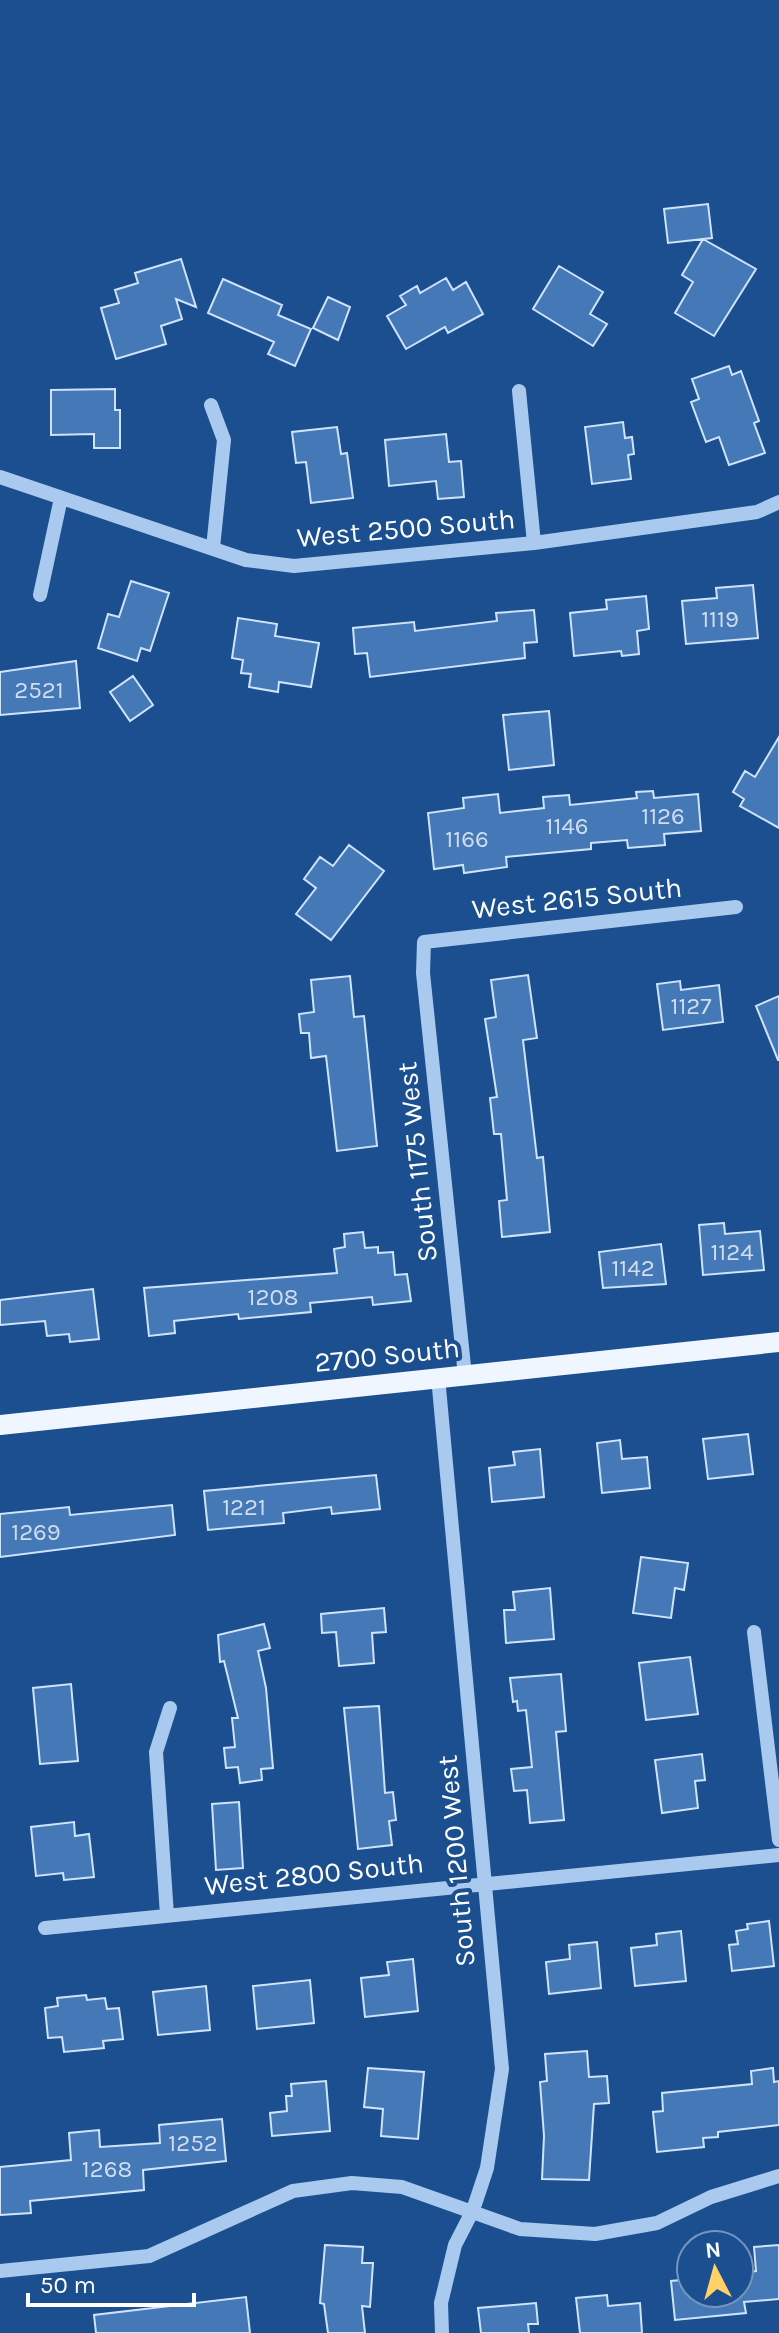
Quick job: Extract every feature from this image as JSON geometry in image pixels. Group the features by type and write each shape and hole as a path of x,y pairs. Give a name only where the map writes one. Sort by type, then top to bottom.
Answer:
{"main road":[{"name":"2700 South","path":"0,1425 779,1342"}],"street":[{"path":"519,391 534,543"},
{"path":"211,405 224,440 213,548"},
{"name":"West 2500 South","path":"0,477 246,560 294,566 534,543 757,512 779,502"},
{"path":"40,595 61,498"},
{"name":"West 2615 South","path":"424,942 736,907"},
{"name":"South 1175 West","path":"424,942 423,973 465,1376"},
{"name":"South 1200 West","path":"438,1377 502,2069 487,2168 473,2210 455,2245 441,2303 442,2333"},
{"path":"754,1632 779,1840"},
{"path":"167,1915 156,1752 170,1708"},
{"name":"West 2800 South","path":"45,1928 779,1855"},
{"path":"0,2271 149,2256 293,2191 352,2183 402,2187 520,2229 595,2234 657,2223 711,2197 779,2176"}],"building":[{"path":"708,204 712,238 668,243 664,209"},
{"path":"703,239 756,269 714,336 675,313 693,282 682,275"},
{"path":"181,259 196,307 176,299 182,319 161,326 166,344 116,359 101,308 119,303 115,290 138,283 135,273"},
{"path":"559,266 603,292 590,314 607,324 593,346 533,309"},
{"path":"446,278 453,290 466,282 483,314 448,333 445,327 406,349 387,316 406,305 400,296 417,286 420,293"},
{"path":"223,279 282,305 278,315 311,329 295,366 268,354 274,342 208,313"},
{"path":"328,297 350,307 338,340 313,328"},
{"path":"729,366 732,375 741,371 759,421 754,423 765,453 729,465 719,437 706,442 691,402 699,399 692,379"},
{"path":"115,389 115,410 120,410 120,448 94,448 94,434 51,435 51,390"},
{"path":"623,422 625,438 632,437 634,454 628,455 631,479 592,484 585,427"},
{"path":"337,427 341,454 347,453 353,498 311,503 306,462 296,463 292,432"},
{"path":"446,434 449,462 461,461 464,497 438,499 436,481 389,486 385,440"},
{"path":"131,581 169,593 150,651 141,648 137,661 98,648 108,614 119,617"},
{"path":"753,585 758,638 686,644 682,601 717,598 716,588"},
{"path":"646,596 649,629 637,631 639,654 622,656 621,651 574,656 570,613 607,609 606,600"},
{"path":"534,610 537,642 524,643 525,658 370,677 367,653 355,654 353,628 414,622 415,631 497,621 496,613"},
{"path":"238,618 277,624 275,636 319,643 311,687 279,682 278,692 249,687 251,674 241,673 243,660 232,658"},
{"path":"76,661 80,708 0,715 0,672"},
{"path":"133,676 153,705 130,721 110,692"},
{"path":"549,711 554,765 509,770 503,715"},
{"path":"779,737 779,828 740,806 744,799 733,792 745,771 755,777"},
{"path":"653,791 654,798 698,794 701,831 664,834 665,845 628,848 627,840 591,843 591,849 506,857 507,867 464,873 463,865 434,869 428,813 464,808 463,798 498,794 500,813 544,808 543,797 569,795 570,805 637,798 636,792"},
{"path":"349,845 384,871 331,940 296,914 316,888 304,879 320,857 333,866"},
{"path":"528,975 537,1038 523,1040 537,1158 543,1157 550,1232 502,1237 499,1201 507,1200 501,1134 494,1134 490,1098 497,1097 485,1019 496,1017 491,980"},
{"path":"350,976 354,1017 364,1016 377,1146 337,1151 326,1056 311,1058 309,1033 301,1033 299,1014 314,1012 311,980"},
{"path":"680,981 681,990 719,985 723,1022 663,1030 657,984"},
{"path":"779,996 779,1060 778,1060 756,1006"},
{"path":"724,1223 725,1234 760,1231 764,1270 703,1275 699,1225"},
{"path":"363,1232 365,1248 378,1247 378,1253 393,1252 395,1275 407,1274 411,1301 373,1305 372,1297 310,1303 311,1312 239,1319 238,1314 174,1321 175,1333 149,1336 144,1288 337,1273 334,1249 345,1247 344,1234"},
{"path":"661,1244 666,1284 603,1288 599,1252"},
{"path":"93,1289 99,1339 70,1342 69,1334 47,1336 45,1321 0,1325 0,1300"},
{"path":"748,1434 753,1474 708,1479 703,1439"},
{"path":"620,1440 622,1459 647,1457 650,1488 602,1493 597,1443"},
{"path":"540,1449 544,1497 492,1502 489,1468 515,1465 513,1452"},
{"path":"376,1475 380,1509 332,1514 331,1507 283,1513 284,1523 208,1530 204,1491"},
{"path":"172,1505 175,1535 0,1557 0,1514 69,1507 70,1515"},
{"path":"641,1557 688,1563 684,1590 675,1588 671,1618 633,1613"},
{"path":"550,1588 554,1639 506,1643 504,1610 515,1610 513,1592"},
{"path":"384,1608 386,1632 372,1633 374,1663 339,1666 336,1632 322,1633 321,1614"},
{"path":"264,1624 270,1648 258,1651 266,1688 273,1768 261,1769 262,1780 240,1783 238,1767 226,1768 224,1748 235,1747 232,1718 238,1718 224,1661 220,1662 218,1635"},
{"path":"690,1657 698,1714 646,1720 639,1663"},
{"path":"561,1674 566,1731 556,1732 564,1820 530,1823 527,1790 514,1791 511,1769 532,1767 526,1710 518,1711 517,1701 513,1702 510,1678"},
{"path":"71,1684 78,1761 40,1764 33,1688"},
{"path":"379,1706 385,1793 393,1792 396,1820 389,1821 392,1845 358,1849 344,1708"},
{"path":"702,1754 705,1780 695,1781 698,1808 662,1813 655,1760"},
{"path":"239,1802 243,1868 216,1870 212,1804"},
{"path":"74,1822 75,1836 89,1834 94,1877 64,1880 63,1873 36,1876 31,1827"},
{"path":"769,1921 774,1966 732,1971 729,1945 738,1944 736,1931 748,1929 747,1924"},
{"path":"681,1931 686,1981 635,1986 631,1948 657,1945 656,1934"},
{"path":"597,1942 601,1988 549,1994 546,1962 570,1959 569,1945"},
{"path":"413,1959 418,2011 365,2017 361,1978 389,1975 387,1962"},
{"path":"310,1980 314,2023 257,2029 253,1986"},
{"path":"206,1986 210,2030 158,2035 153,1992"},
{"path":"86,1995 87,2000 105,1998 107,2009 119,2008 123,2039 103,2041 104,2048 64,2052 62,2037 48,2038 45,2008 58,2006 57,1998"},
{"path":"587,2051 589,2077 607,2076 609,2103 594,2104 589,2180 542,2179 544,2136 540,2082 547,2081 545,2054"},
{"path":"368,2068 424,2072 418,2139 381,2136 383,2109 364,2107"},
{"path":"773,2068 774,2082 779,2081 779,2125 718,2132 718,2137 703,2138 704,2147 657,2152 653,2112 663,2111 662,2093 752,2084 751,2071"},
{"path":"326,2081 330,2131 272,2136 270,2113 287,2111 286,2096 292,2096 291,2084"},
{"path":"222,2119 226,2161 143,2170 144,2190 30,2201 31,2213 0,2215 0,2167 71,2160 69,2133 99,2130 100,2147 160,2143 159,2125"},
{"path":"325,2245 363,2247 362,2263 373,2263 370,2307 362,2306 365,2333 328,2333 324,2304 320,2303"},
{"path":"779,2245 779,2299 755,2301 755,2247"},
{"path":"671,2281 675,2281 675,2309 745,2309 746,2313 675,2320"},
{"path":"607,2295 608,2306 640,2303 642,2333 580,2333 576,2298"},
{"path":"246,2297 250,2333 96,2333 94,2315"},
{"path":"536,2303 538,2324 528,2324 529,2333 481,2333 478,2308"}]}
